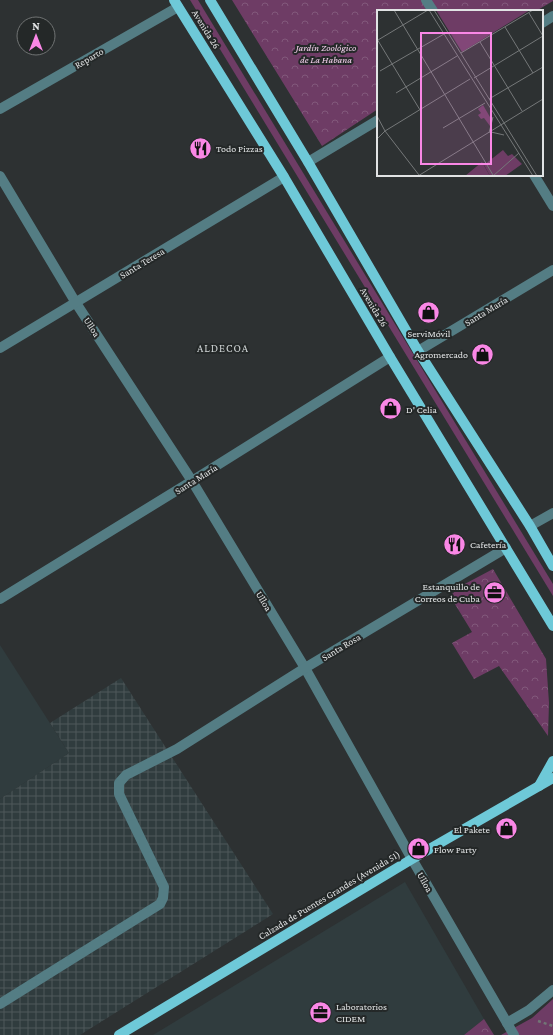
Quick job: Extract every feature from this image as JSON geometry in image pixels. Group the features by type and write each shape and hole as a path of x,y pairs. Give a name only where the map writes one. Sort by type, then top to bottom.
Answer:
{"main road":[{"name":"Avenida 26","path":"210,0 308,162 418,351 530,526 553,566"},
{"name":"Avenida 26","path":"176,3 284,177 390,357 553,626"},
{"path":"539,787 553,761"},
{"name":"Calzada de Puentes Grandes (Avenida 51)","path":"119,1035 412,858 553,778"},
{"path":"539,787 553,783"}],"street":[{"path":"426,0 432,10"},
{"name":"Reparto","path":"0,109 176,3"},
{"path":"543,22 553,16"},
{"path":"308,162 377,121"},
{"name":"Ulloa","path":"0,176 76,303 192,481 305,668 514,1035"},
{"path":"535,176 553,206"},
{"name":"Santa Teresa","path":"0,348 284,177"},
{"name":"Santa María","path":"418,351 553,270"},
{"name":"Santa María","path":"0,599 390,357"},
{"path":"530,526 553,513"},
{"name":"Santa Rosa","path":"0,1004 160,904 164,898 164,887 118,794 118,783 126,775 177,749 305,668 506,548"},
{"path":"507,1023 529,1010 553,990"}],"shaded area":[{"path":"0,645 69,753 0,799"},
{"path":"121,678 273,914 80,1035 0,1035 0,799 69,753 50,723"},
{"path":"405,882 484,1019 464,1035 153,1035"}],"green space":[{"path":"190,0 198,0 553,584 553,596"},
{"name":"Jardín Zoológico de La Habana","path":"232,0 553,0 538,10 377,10 377,110 322,146"},
{"path":"493,569 546,659 549,703 548,736 499,666 474,679 452,643 472,632 450,596 461,586"},
{"path":"553,999 553,1035 501,1035 532,1018"},
{"path":"484,1019 494,1035 464,1035"}],"place":[{"name":"Todo Pizzas","path":"201,148"},
{"name":"ServiMóvil","path":"429,313"},
{"name":"Agromercado","path":"483,354"},
{"name":"D' Celia","path":"391,409"},
{"name":"Cafetería","path":"455,544"},
{"name":"Estanquillo de Correos de Cuba","path":"495,592"},
{"name":"El Pakete","path":"506,829"},
{"name":"Flow Party","path":"419,849"},
{"name":"Laboratorios CIDEM","path":"320,1012"}],"district":[{"name":"ALDECOA","path":"223,348"}]}
